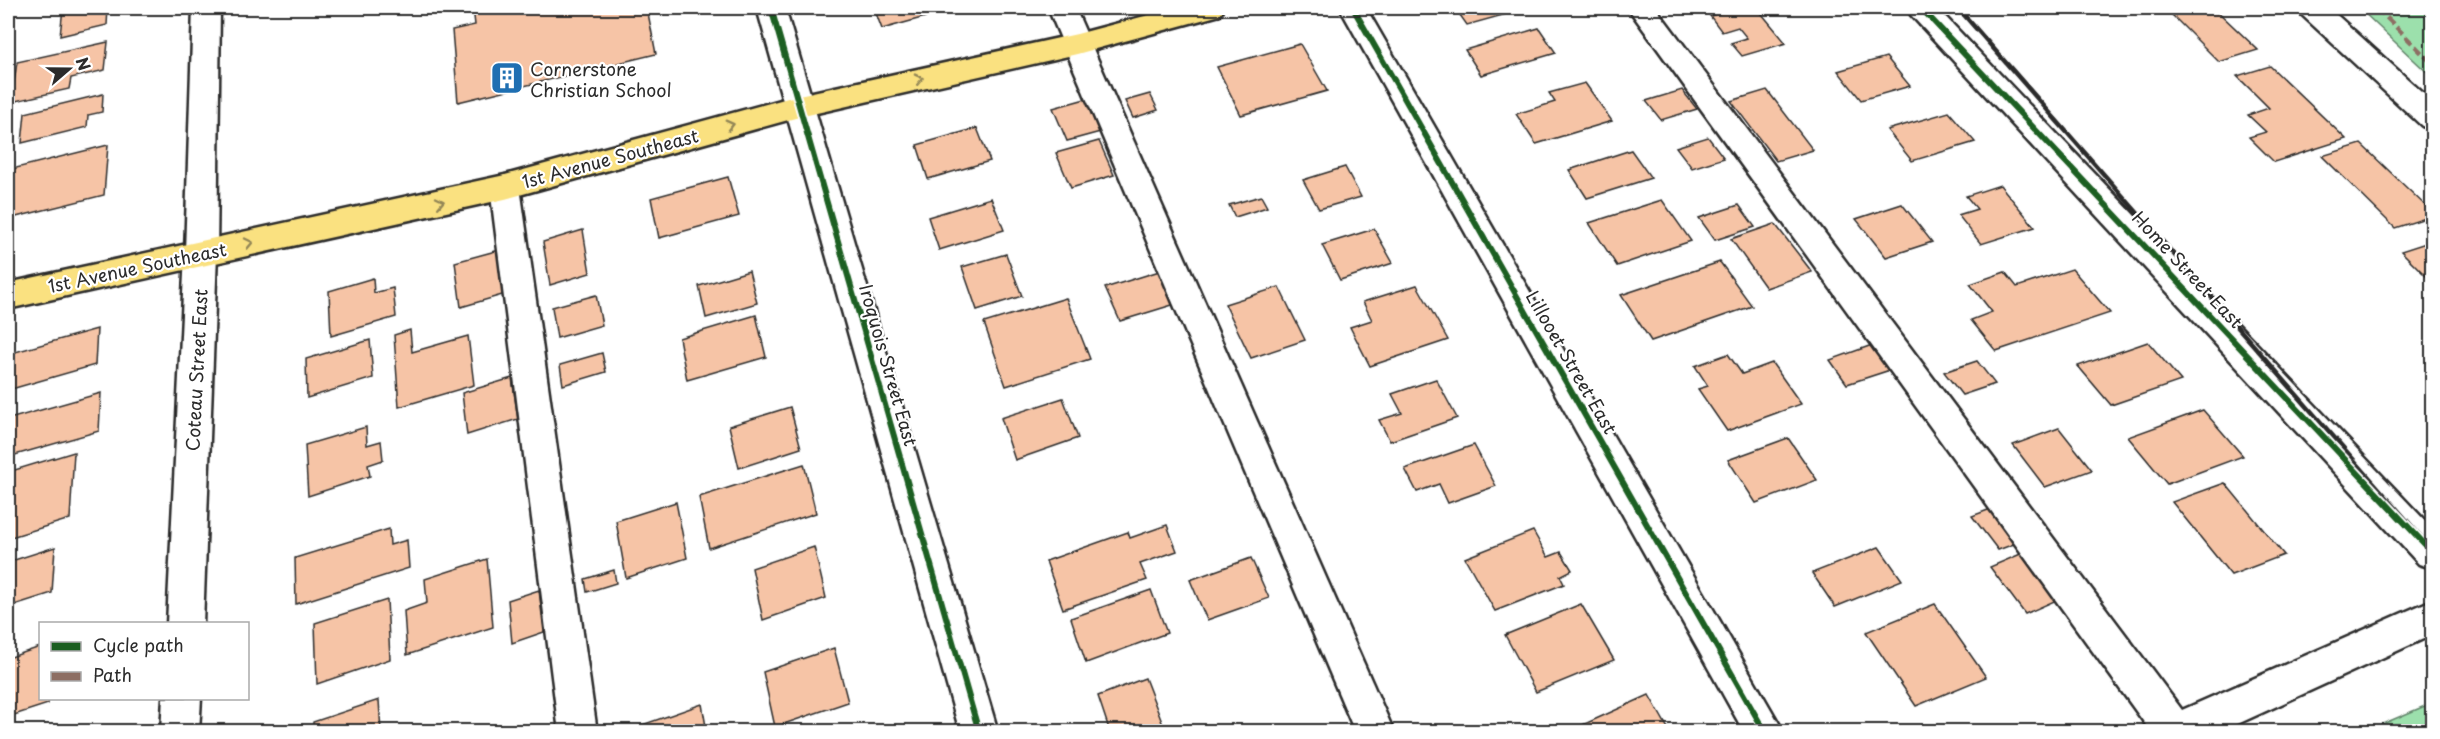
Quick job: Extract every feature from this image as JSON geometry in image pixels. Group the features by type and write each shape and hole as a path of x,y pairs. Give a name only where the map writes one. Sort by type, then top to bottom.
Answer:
{"main road":[{"name":"1st Avenue Southeast","path":"8,296 506,187 799,106 1077,44 1210,8"}],"street":[{"name":"Coteau Street East","path":"185,622 201,253 206,8"},
{"name":"Iroquois Street East","path":"771,8 979,732"},
{"path":"1061,8 1375,732"},
{"name":"Lillooet Street East","path":"1353,8 1765,732"},
{"path":"1641,8 2176,732 2433,617"},
{"name":"Home Street East","path":"1921,8 2433,552"},
{"path":"2312,8 2433,117"},
{"path":"506,187 578,732"},
{"path":"180,732 182,700"}],"green space":[{"path":"2359,8 2432,8 2432,77"},
{"path":"2432,703 2432,731 2366,731"}],"building":[{"path":"63,8 108,8 107,25 60,36"},
{"name":"Cornerstone Christian School","path":"473,8 647,8 656,54 458,102 452,30 475,25"},
{"path":"874,8 926,8 929,16 882,29"},
{"path":"1455,8 1528,8 1467,25"},
{"path":"1720,8 1757,8 1786,43 1742,56 1731,43 1747,38 1738,27 1722,32 1710,16 1724,12"},
{"path":"2197,8 2214,8 2258,50 2219,62 2172,15"},
{"path":"1539,28 1556,53 1481,75 1465,50"},
{"path":"108,42 105,70 71,78 69,89 11,102 17,62"},
{"path":"1300,44 1327,91 1241,115 1217,67"},
{"path":"1886,57 1910,86 1861,100 1838,71"},
{"path":"2270,66 2346,139 2274,162 2249,137 2266,132 2248,115 2269,108 2237,76"},
{"path":"1585,83 1612,121 1536,144 1516,114 1555,102 1549,93"},
{"path":"1682,90 1697,109 1661,120 1646,101"},
{"path":"1767,90 1813,150 1776,161 1731,101"},
{"path":"103,94 102,112 88,115 87,127 22,143 25,113"},
{"path":"1150,94 1158,110 1133,118 1125,101"},
{"path":"1089,98 1104,131 1067,141 1053,108"},
{"path":"1949,112 1975,142 1912,161 1887,130"},
{"path":"977,128 990,161 928,179 917,145"},
{"path":"1708,137 1724,158 1692,168 1676,147"},
{"path":"1099,141 1114,175 1071,188 1056,153"},
{"path":"2361,144 2432,212 2432,216 2395,228 2322,156"},
{"path":"108,145 104,195 8,219 8,170"},
{"path":"1631,150 1651,178 1587,198 1569,170"},
{"path":"1345,167 1361,197 1319,209 1303,180"},
{"path":"728,177 739,216 659,238 651,198"},
{"path":"2000,185 2035,227 1981,244 1958,215 1977,209 1966,196"},
{"path":"1261,196 1267,207 1235,217 1229,205"},
{"path":"991,198 1004,230 939,250 928,217"},
{"path":"1662,200 1691,241 1617,266 1589,223"},
{"path":"1902,204 1932,242 1886,257 1856,219"},
{"path":"1739,205 1755,227 1715,240 1699,218"},
{"path":"1775,224 1812,272 1766,288 1731,239"},
{"path":"1374,229 1393,263 1340,280 1322,245"},
{"path":"583,230 590,273 550,285 543,242"},
{"path":"2432,241 2432,282 2401,251"},
{"path":"503,249 509,293 461,307 455,262"},
{"path":"1006,254 1022,296 977,310 962,267"},
{"path":"1720,262 1752,306 1651,341 1621,295"},
{"path":"1166,269 1182,302 1120,321 1105,288"},
{"path":"2072,269 2110,313 1996,351 1971,320 1992,312 1970,284 2005,272 2017,287"},
{"path":"749,271 757,303 706,318 699,286"},
{"path":"373,278 374,293 393,288 396,317 331,336 329,291"},
{"path":"1417,285 1448,340 1370,366 1350,327 1372,320 1363,302"},
{"path":"1279,287 1305,340 1251,358 1225,304"},
{"path":"596,295 602,325 557,338 552,307"},
{"path":"1066,298 1090,359 1006,386 984,323"},
{"path":"756,315 766,357 687,380 679,338"},
{"path":"97,329 95,365 8,390 8,354"},
{"path":"410,330 412,352 468,336 474,385 399,407 394,335"},
{"path":"370,340 373,378 307,398 306,359"},
{"path":"2148,342 2181,381 2111,405 2078,366"},
{"path":"1875,344 1893,369 1847,384 1830,360"},
{"path":"602,353 606,372 563,385 560,365"},
{"path":"1728,354 1742,374 1772,363 1801,404 1727,431 1698,389 1708,386 1695,366"},
{"path":"1977,361 1995,384 1962,395 1944,372"},
{"path":"512,378 518,419 467,435 462,393"},
{"path":"1436,379 1457,418 1390,441 1379,420 1402,413 1392,394"},
{"path":"101,393 99,431 8,457 9,419"},
{"path":"1063,398 1078,438 1015,460 1001,418"},
{"path":"790,407 801,448 739,468 729,426"},
{"path":"2203,410 2243,456 2167,484 2128,437"},
{"path":"366,427 367,445 381,441 383,460 368,465 370,476 308,496 305,445"},
{"path":"2059,428 2092,470 2045,487 2013,445"},
{"path":"1788,438 1817,480 1756,503 1728,460"},
{"path":"1474,445 1496,486 1448,503 1439,484 1417,492 1405,469"},
{"path":"74,452 70,519 8,538 8,472"},
{"path":"804,464 816,513 709,548 699,497"},
{"path":"2225,483 2284,555 2231,575 2172,502"},
{"path":"676,502 687,558 626,578 616,521"},
{"path":"1996,507 2022,541 1998,550 1972,516"},
{"path":"1167,525 1177,551 1140,564 1147,580 1063,609 1046,561 1128,532 1130,538"},
{"path":"389,529 390,545 407,540 409,568 296,604 295,558"},
{"path":"1533,531 1548,557 1561,552 1572,570 1560,576 1564,584 1495,611 1465,558"},
{"path":"55,547 52,593 8,607 8,562"},
{"path":"814,547 826,598 763,620 752,568"},
{"path":"1879,547 1902,580 1835,607 1812,573"},
{"path":"2023,553 2059,599 2025,614 1990,567"},
{"path":"1251,558 1269,598 1207,620 1190,580"},
{"path":"487,559 493,627 407,655 404,611 427,603 425,579"},
{"path":"614,570 616,583 587,592 585,579"},
{"path":"539,590 544,632 512,643 508,600"},
{"path":"1151,590 1167,633 1086,663 1071,618"},
{"path":"387,600 390,659 317,684 315,623"},
{"path":"1581,604 1614,660 1536,692 1505,635"},
{"path":"1935,604 1986,677 1916,706 1866,632"},
{"path":"39,647 39,700 49,700 48,704 8,717 8,658"},
{"path":"834,648 848,702 775,727 763,672"},
{"path":"1145,678 1165,730 1110,732 1098,696"},
{"path":"1649,695 1670,732 1567,732"},
{"path":"379,700 381,732 313,732 313,722"},
{"path":"702,704 707,732 625,731"}],"railway":[{"path":"1958,8 2432,549"}],"marked path":[{"path":"2377,8 2432,63"}],"cycle path":[{"path":"771,8 979,732"},
{"path":"1353,8 1765,732"},
{"path":"1921,8 2432,552"}],"place":[{"name":"Cornerstone Christian School","path":"507,78"}]}
